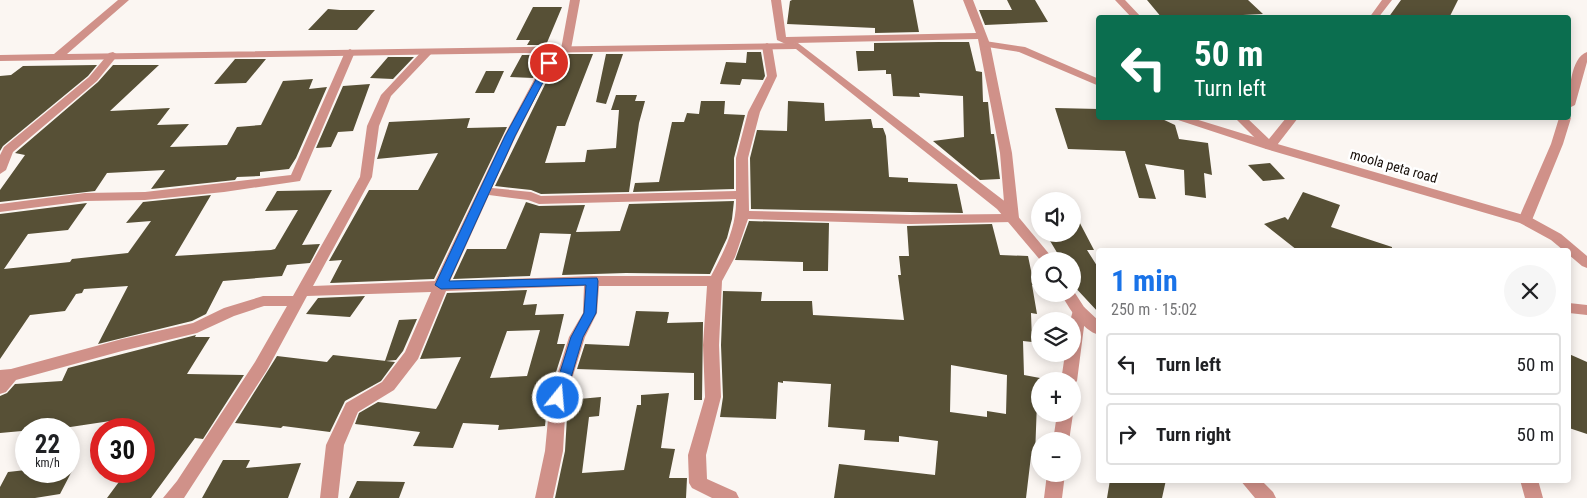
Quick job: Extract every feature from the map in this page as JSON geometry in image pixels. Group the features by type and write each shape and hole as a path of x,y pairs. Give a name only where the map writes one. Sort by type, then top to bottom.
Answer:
{"street":[{"path":"57,57 124,0"},
{"path":"329,498 335,445 352,408 388,386 412,355 441,285 510,136 561,48 575,0"},
{"path":"776,0 782,40"},
{"path":"968,0 984,40 1006,153 1012,218"},
{"path":"1120,0 1135,15"},
{"path":"1372,0 1384,4 1375,15"},
{"path":"782,40 984,40 1021,49 1096,82"},
{"path":"782,40 798,46 1002,206 1040,252"},
{"path":"730,498 698,483 697,455 713,397 710,345 715,281 728,257 743,216 741,195 742,158 754,112 772,76 767,46"},
{"path":"0,58 561,48 798,46"},
{"path":"172,498 184,486 260,366 366,177 373,126 386,95 428,51"},
{"path":"0,208 85,197 145,196 296,178 350,52"},
{"path":"0,170 4,151 93,79 113,55"},
{"path":"1571,98 1581,63 1587,55"},
{"name":"moola peta road","path":"1188,120 1270,146 1525,220 1556,237 1569,248"},
{"path":"1243,120 1270,146 1290,120"},
{"path":"1525,220 1557,144 1564,120"},
{"path":"485,191 531,196 539,200 741,195"},
{"path":"743,216 882,220 1012,218"},
{"name":"moola peta road","path":"1571,250 1587,263"},
{"path":"544,498 554,451 558,398 577,337 590,313 592,281"},
{"path":"0,388 5,376 196,328 229,312 262,301 299,296 441,285 592,281 715,281"},
{"path":"1073,302 1079,311 1096,327"},
{"path":"1571,308 1587,310"},
{"path":"1070,372 1079,311"},
{"path":"1053,498 1055,482"},
{"path":"1252,483 1267,498"},
{"path":"1530,483 1534,498"}],"building":[{"path":"913,0 919,32 875,33 875,28 787,24 790,1"},
{"path":"1007,0 1035,0 1048,22 985,25 979,10 1012,10"},
{"path":"1147,0 1248,0 1263,14 1243,15 1160,15"},
{"path":"1401,0 1458,0 1450,15 1390,15"},
{"path":"533,7 562,7 546,45 527,45 530,40 516,40"},
{"path":"328,9 375,10 357,30 308,30"},
{"path":"969,42 976,71 982,72 983,102 988,102 991,134 994,134 1000,179 980,180 933,141 964,137 963,96 919,93 920,97 893,96 891,74 886,74 886,70 858,71 856,51 874,51 874,43"},
{"path":"747,52 761,52 765,76 763,80 742,79 740,85 720,84 726,62 746,63"},
{"path":"560,54 593,54 565,126 557,126 545,163 585,162 587,150 616,148 619,110 611,110 616,95 637,95 635,101 645,101 639,123 629,192 541,194 531,190 495,186"},
{"path":"606,54 623,54 606,104 596,102"},
{"path":"522,55 545,55 533,78 510,77"},
{"path":"388,57 414,57 393,79 370,78"},
{"path":"235,59 266,59 246,83 214,84"},
{"path":"97,65 88,76 3,146 0,151 0,76 11,75 23,66"},
{"path":"113,65 159,65 110,111 170,108 157,125 189,124 170,147 227,145 237,127 261,125 283,81 313,79 309,89 327,87 296,158 289,169 260,172 260,176 237,177 235,180 151,189 165,170 107,173 95,191 0,202 0,190 25,155 15,153 98,82"},
{"path":"486,71 504,71 494,93 475,93"},
{"path":"370,84 353,131 338,132 331,147 316,148 343,86"},
{"path":"701,101 725,101 724,114 745,115 734,158 734,189 633,192 635,183 659,182 672,122 684,122 687,113 699,114"},
{"path":"788,101 824,103 825,121 871,119 873,128 883,128 886,136 889,177 908,178 908,182 957,184 963,213 751,209 750,158 757,130 787,131"},
{"path":"1055,108 1096,109 1096,120 1164,120 1175,125 1179,139 1208,143 1212,175 1204,173 1206,198 1185,195 1184,170 1145,164 1156,199 1139,198 1125,151 1068,149"},
{"path":"470,118 467,128 507,127 434,279 330,283 342,260 329,261 369,190 418,190 438,153 377,159 389,122"},
{"path":"1270,163 1285,179 1263,181 1248,165"},
{"path":"332,190 302,245 320,244 310,263 287,265 282,276 223,281 206,314 192,321 98,344 128,286 84,289 82,293 76,294 65,311 30,315 0,359 0,214 87,203 68,230 28,234 4,269 70,262 72,259 128,253 151,221 126,223 143,202 211,195 175,256 271,250 275,249 298,210 265,211 277,191"},
{"path":"1303,192 1340,205 1331,227 1392,248 1294,248 1264,224 1285,217 1288,220"},
{"path":"734,201 727,238 710,274 626,273 562,275 571,234 540,233 530,276 453,279 467,249 506,249 526,202 539,206 585,205 576,232 620,231 629,204"},
{"path":"749,221 829,223 828,271 803,271 803,262 735,260"},
{"path":"992,224 1000,255 1028,256 1031,270 1031,302 1035,302 1037,312 1031,312 1031,342 1023,341 1024,375 1031,376 1031,422 1036,422 1036,432 1031,432 1031,456 1026,498 834,498 839,464 935,475 938,441 899,436 899,442 864,440 865,430 828,427 831,384 778,382 776,419 720,417 723,397 721,345 723,291 762,292 761,301 812,301 813,315 904,320 898,275 901,275 899,256 909,256 907,226","holes":["951,365 1007,375 1006,414 987,411 987,417 950,412"]},
{"path":"1081,225 1094,250 1087,250 1096,264 1096,310 1081,294 1081,252 1057,252 1051,242 1081,242"},
{"path":"527,290 523,305 537,304 535,315 564,314 557,344 565,344 548,397 545,426 498,430 499,425 463,423 453,448 413,446 420,432 355,424 359,413 378,402 436,409 461,357 420,359 447,293","holes":["540,330 527,376 490,378 507,331"]},
{"path":"365,296 350,317 306,314 318,298"},
{"path":"636,311 669,312 667,323 703,322 702,400 694,400 694,373 577,369 585,344 629,346"},
{"path":"417,319 403,351 396,360 385,361 399,320"},
{"path":"196,335 195,337 210,337 187,374 244,375 203,439 195,438 151,498 107,498 118,483 155,483 155,418 90,418 90,424 80,426 80,418 15,418 15,432 0,433 0,396 7,393 15,384 62,381 68,368"},
{"path":"333,355 395,362 381,381 345,401 330,432 283,426 281,428 235,423 277,356 327,362"},
{"path":"1571,355 1587,362 1587,434 1571,429"},
{"path":"669,393 661,448 675,449 669,478 687,478 686,498 555,498 565,451 568,400 601,397 599,416 589,417 582,473 624,470 637,405 641,405 641,395"},
{"path":"223,460 250,460 246,468 301,463 288,498 202,498"},
{"path":"15,471 15,483 66,483 60,494 35,498 0,498 0,487 8,472"},
{"path":"357,481 405,482 399,498 349,498"},
{"path":"1110,483 1165,483 1162,498 1107,498"}],"route":[{"path":"549,63 510,136 470,226 441,285 592,281 590,313 577,337 558,398"}]}
